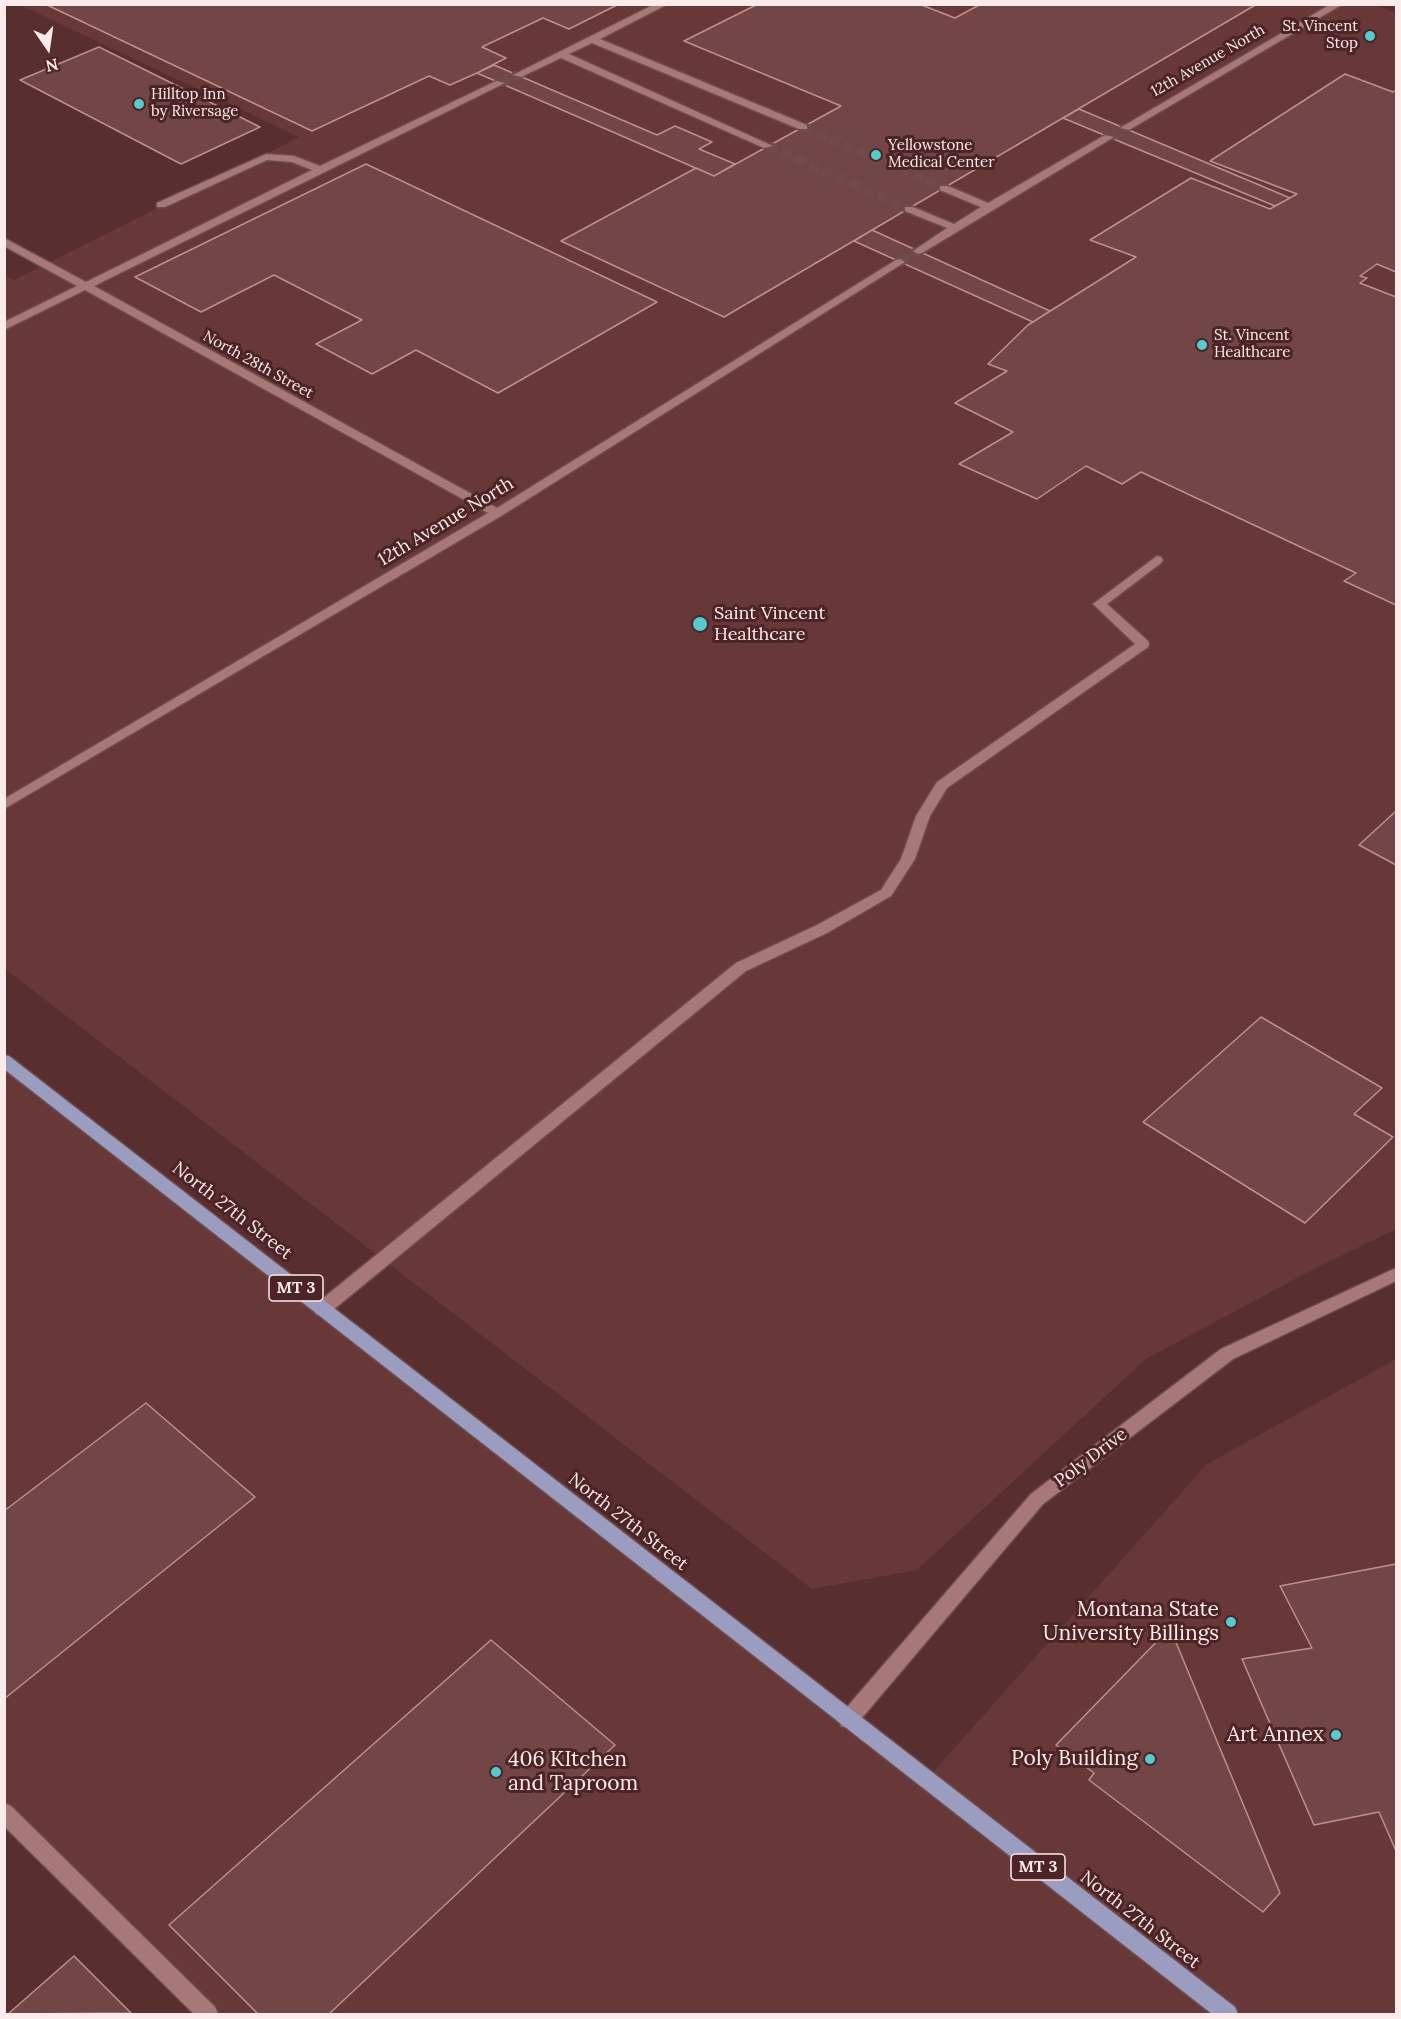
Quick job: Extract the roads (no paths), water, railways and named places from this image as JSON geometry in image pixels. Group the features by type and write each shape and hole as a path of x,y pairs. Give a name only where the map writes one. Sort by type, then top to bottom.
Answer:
{"main road":[{"name":"North 27th Street","path":"4,1060 1228,2014"}],"street":[{"path":"518,75 664,4"},
{"name":"12th Avenue North","path":"1125,128 1339,4"},
{"path":"591,39 803,127"},
{"path":"560,54 768,146"},
{"path":"4,327 83,286 500,83"},
{"path":"918,251 1109,137"},
{"path":"161,205 266,157 294,159 320,170"},
{"path":"944,188 989,207"},
{"path":"909,209 955,228"},
{"name":"North 28th Street","path":"4,241 497,513"},
{"name":"12th Avenue North","path":"4,805 497,513 900,262"},
{"path":"322,1309 741,967 822,929 886,892 908,859 923,816 942,785 1143,644 1098,604 1156,560"},
{"name":"Poly Drive","path":"848,1720 1037,1499 1227,1354 1396,1274"},
{"path":"4,1812 208,2014"}],"tunnel":[{"path":"500,83 518,75"},
{"path":"803,127 944,188"},
{"path":"1109,137 1125,128"},
{"path":"768,146 909,209"},
{"path":"900,262 918,251"}],"place":[{"name":"St. Vincent Stop","path":"1370,36"},
{"name":"Hilltop Inn by Riversage","path":"139,104"},
{"name":"Yellowstone Medical Center","path":"876,155"},
{"name":"St. Vincent Healthcare","path":"1202,345"},
{"name":"Saint Vincent Healthcare","path":"700,624"},
{"name":"Montana State University Billings","path":"1231,1622"},
{"name":"Art Annex","path":"1336,1735"},
{"name":"Poly Building","path":"1150,1759"},
{"name":"406 KItchen and Taproom","path":"496,1772"}]}
